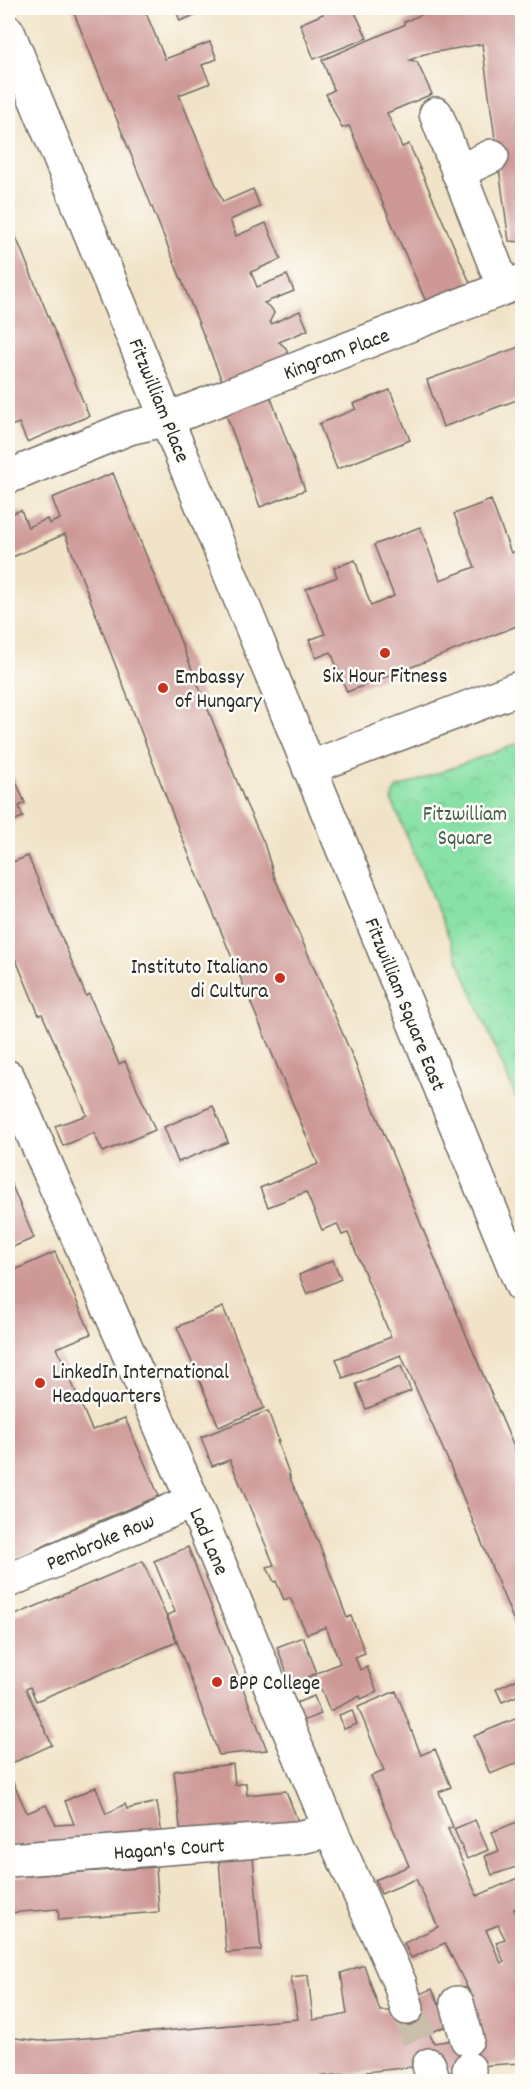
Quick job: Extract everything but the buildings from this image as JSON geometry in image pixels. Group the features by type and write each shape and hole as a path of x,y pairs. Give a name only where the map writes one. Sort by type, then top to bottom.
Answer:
{"street":[{"name":"Fitzwilliam Place","path":"8,32 309,768"},
{"name":"Kingram Place","path":"8,477 129,428 168,419 513,284 458,172 436,114"},
{"path":"458,172 492,156"},
{"path":"309,768 522,687"},
{"name":"Fitzwilliam Square East","path":"309,768 513,1235 522,1286"},
{"name":"Lad Lane","path":"8,1077 193,1501 330,1830 400,1984 407,2008"},
{"name":"Pembroke Row","path":"8,1581 193,1501"},
{"name":"Hagan's Court","path":"8,1860 297,1838 330,1830"},
{"path":"457,2003 468,2063"}],"green space":[{"name":"Fitzwilliam Square","path":"522,742 522,1112 392,801 397,788"}],"tunnel":[{"path":"407,2008 429,2065"}],"place":[{"name":"Six Hour Fitness","path":"385,653"},
{"name":"Embassy of Hungary","path":"163,688"},
{"name":"Instituto Italiano di Cultura","path":"280,978"},
{"name":"LinkedIn International Headquarters","path":"40,1383"},
{"name":"BPP College","path":"217,1682"}]}
